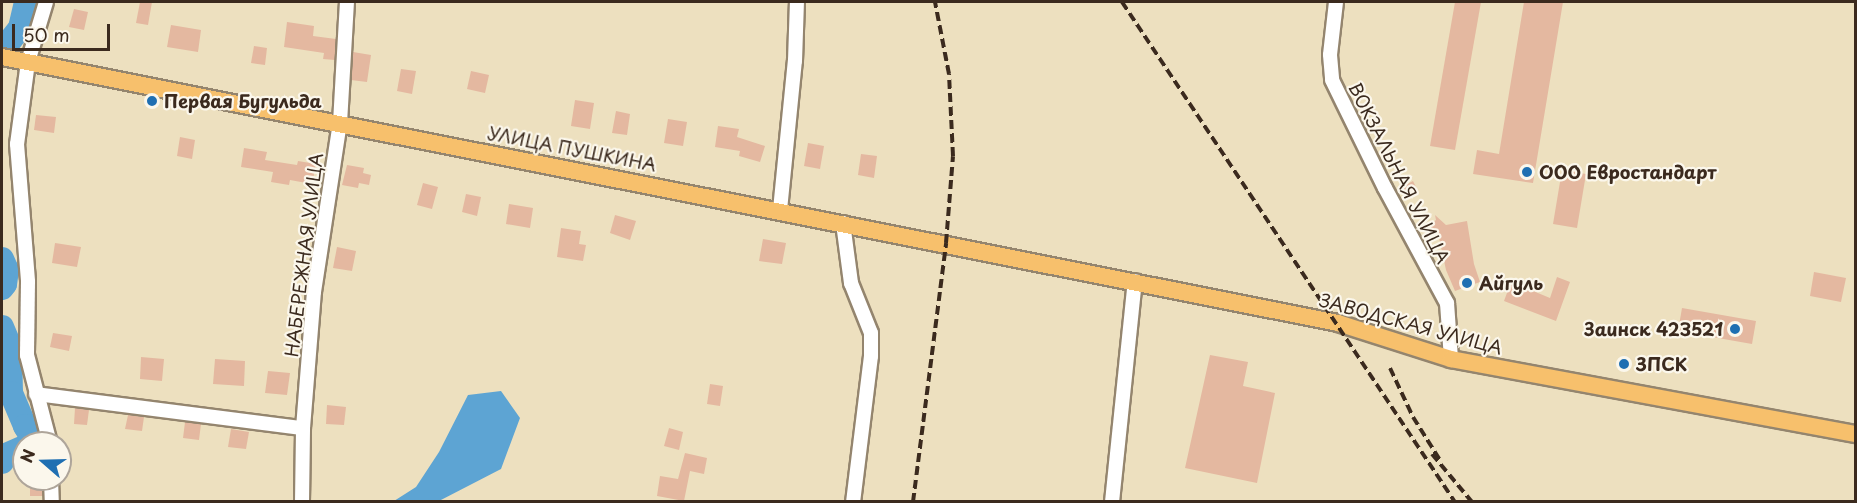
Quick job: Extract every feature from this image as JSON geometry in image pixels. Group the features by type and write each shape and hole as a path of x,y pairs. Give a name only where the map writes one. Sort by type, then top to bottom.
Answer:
{"main road":[{"name":"УЛИЦА ПУШКИНА","path":"16,60 1135,281"},
{"name":"ЗАВОДСКАЯ УЛИЦА","path":"1135,281 1338,323 1451,359 1856,434"}],"street":[{"path":"46,2 16,60 17,144 28,282 27,355 47,431"},
{"name":"НАБЕРЕЖНАЯ УЛИЦА","path":"302,501 303,428 314,292 340,123 347,2"},
{"path":"780,210 795,61 797,2"},
{"name":"ВОКЗАЛЬНАЯ УЛИЦА","path":"1336,2 1330,55 1332,80 1385,188 1447,303 1451,359"},
{"path":"843,223 851,283 871,333 872,356 853,501"},
{"path":"1113,501 1135,281"},
{"path":"36,394 303,428"}],"water":[{"path":"501,391 520,418 501,469 439,501 394,501 416,487 439,452 468,395"}],"building":[{"path":"140,2 152,2 148,25 136,23"},
{"path":"1455,2 1481,2 1455,150 1430,146"},
{"path":"1524,2 1563,2 1533,183 1473,174 1477,150 1499,154"},
{"path":"74,9 88,12 84,30 69,27"},
{"path":"287,22 314,26 313,36 336,39 335,60 323,59 324,53 284,47"},
{"path":"171,25 201,30 198,52 167,47"},
{"path":"254,46 267,48 265,65 251,63"},
{"path":"353,52 371,55 367,82 351,80"},
{"path":"401,69 416,71 412,94 397,91"},
{"path":"471,71 489,75 485,93 467,89"},
{"path":"575,100 594,103 590,129 571,126"},
{"path":"616,111 630,114 627,135 612,133"},
{"path":"36,115 56,117 54,133 34,130"},
{"path":"668,119 687,122 683,146 664,143"},
{"path":"718,126 739,129 737,137 765,146 760,162 739,156 740,151 715,147"},
{"path":"180,137 195,140 192,159 177,156"},
{"path":"808,143 824,146 820,169 804,166"},
{"path":"244,148 267,152 265,160 297,165 298,161 316,164 312,184 290,180 289,185 271,182 273,172 241,167"},
{"path":"861,154 877,156 874,178 858,175"},
{"path":"347,165 364,168 363,173 371,175 369,185 359,183 358,188 342,185"},
{"path":"1562,170 1586,174 1577,228 1553,224"},
{"path":"1413,181 1419,193 1406,200 1400,188"},
{"path":"423,183 438,187 432,209 417,205"},
{"path":"466,194 481,197 477,216 462,212"},
{"path":"509,204 533,208 530,228 506,224"},
{"path":"615,215 636,221 630,240 610,233"},
{"path":"1435,215 1446,225 1467,221 1474,264 1480,282 1455,291 1446,270 1438,233 1431,228 1432,223 1436,220"},
{"path":"561,228 581,231 579,244 586,245 583,261 557,257"},
{"path":"763,239 786,243 782,264 759,261"},
{"path":"55,243 81,247 77,267 52,263"},
{"path":"337,247 356,251 352,271 333,268"},
{"path":"1814,272 1846,278 1841,302 1810,296"},
{"path":"1557,277 1570,282 1556,321 1504,301 1511,282 1550,298"},
{"path":"1682,308 1756,321 1752,344 1678,331"},
{"path":"53,333 72,336 69,351 50,347"},
{"path":"1210,355 1248,362 1243,386 1275,393 1257,483 1185,468"},
{"path":"141,357 164,359 162,381 140,379"},
{"path":"215,359 245,361 244,386 213,384"},
{"path":"268,371 290,373 287,395 265,393"},
{"path":"710,384 723,386 720,406 707,404"},
{"path":"327,405 346,407 344,425 326,424"},
{"path":"75,408 89,410 87,425 74,424"},
{"path":"128,415 144,417 142,431 125,429"},
{"path":"185,422 201,424 199,440 183,438"},
{"path":"669,428 683,432 679,450 664,446"},
{"path":"231,429 249,432 246,449 228,447"},
{"path":"685,453 707,458 704,474 690,471 684,501 657,496 660,476 678,479"},
{"path":"30,491 43,491 43,496 30,496"}],"waterway":[{"path":"2,51 20,28 26,2"},
{"path":"2,259 7,270 5,284 2,288"},
{"path":"2,327 10,346 11,393 28,431"},
{"path":"2,462 6,455 12,452"}],"railway":[{"path":"913,502 946,243 953,156 949,74 935,2"},
{"path":"1122,2 1455,502"},
{"path":"1390,368 1413,417 1440,460"},
{"path":"1432,454 1472,502"}],"place":[{"name":"Первая Бугульда","path":"152,101"},
{"name":"ООО Евростандарт","path":"1527,172"},
{"name":"Айгуль","path":"1467,283"},
{"name":"Заинск 423521","path":"1735,329"},
{"name":"ЗПСК","path":"1624,364"}]}
